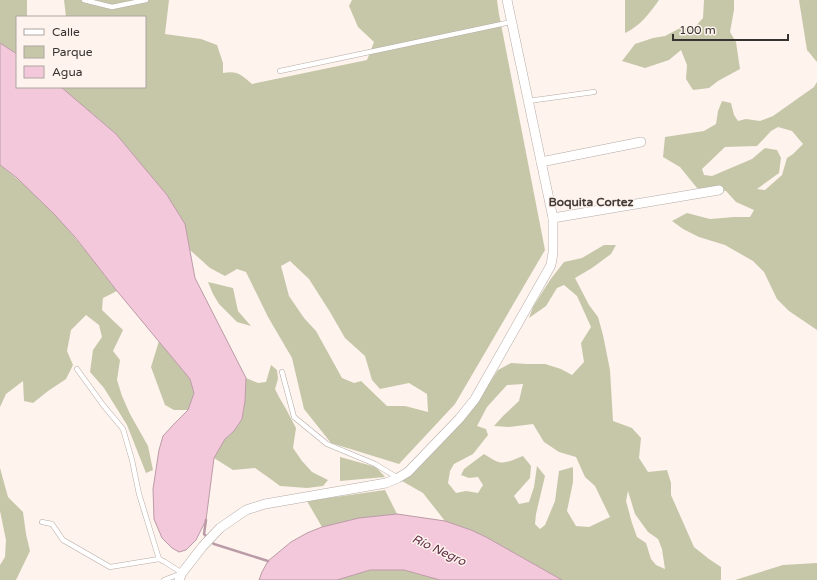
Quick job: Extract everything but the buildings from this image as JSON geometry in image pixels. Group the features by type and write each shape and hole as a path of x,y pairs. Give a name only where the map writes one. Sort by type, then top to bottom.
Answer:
{"street":[{"path":"180,577 203,546 220,528 246,510 265,504 386,483 408,472 459,420 475,399 548,271 551,265 553,253 553,218 511,22 508,0"},
{"path":"541,162 641,142"},
{"path":"553,218 718,190"}],"lane":[{"path":"84,0 112,7 146,0"},
{"path":"280,71 511,22"},
{"path":"528,101 594,92"},
{"path":"77,369 103,405 123,429 159,559"},
{"path":"282,372 294,417 327,444 375,464 398,478"},
{"path":"42,522 52,524 63,540 110,567 159,559 166,562 180,577"},
{"path":"164,580 180,577"}],"green space":[{"path":"0,0 27,0 27,16 16,16 16,53 0,43"},
{"path":"64,0 169,0 165,34 201,39 217,45 223,63 223,73 232,72 239,74 252,84 367,60 374,42 358,27 349,6 352,0 497,0 545,250 455,404 399,464 331,443 304,409 292,358 268,317 246,272 237,269 225,276 210,268 190,250 185,224 167,195 116,134 62,88 146,88 146,16 66,16","holes":["290,261 309,279 345,338 365,356 372,380 380,389 409,383 427,394 428,412 405,406 387,406 361,381 354,383 342,378 316,331 304,318 289,296 281,266"]},
{"path":"625,0 659,0 640,23 625,33"},
{"path":"704,0 734,0 734,10 730,32 736,42 740,69 718,81 709,88 693,90 686,79 687,65 681,50 669,60 645,68 622,61 635,44 665,36 682,27 692,30 703,18"},
{"path":"799,0 817,0 817,62 807,50"},
{"path":"817,82 817,330 789,311 777,299 764,272 753,261 725,245 699,237 683,229 672,221 687,213 710,219 750,217 754,210 736,202 726,191 697,188 680,167 663,157 665,137 704,131 716,124 718,111 722,101 731,103 734,115 738,121 746,119 760,121 773,116 814,87","holes":["778,127 792,131 803,144 787,158 782,175 765,190 757,189 779,173 781,158 777,150 765,148 752,159 712,176 704,175 702,169 725,147 757,146 771,131"]},
{"path":"0,165 30,190 58,218 117,291 103,298 102,310 123,330 113,351 120,360 117,380 130,414 148,446 153,470 146,473 127,425 104,388 90,372 93,350 102,337 99,325 86,315 71,330 67,351 73,365 66,379 33,403 24,401 23,381 6,394 0,407"},
{"path":"604,245 616,245 611,254 575,278 589,305 598,317 603,335 610,370 613,421 632,428 641,438 639,458 648,472 667,470 671,483 671,495 694,547 721,567 721,580 562,580 486,537 445,521 423,493 402,481 478,400 498,370 511,363 545,364 561,369 572,375 584,362 581,343 591,327 577,296 564,285 557,288 546,306 529,318 533,307 550,280 564,262 582,258","holes":["523,384 519,401 494,426 509,427 533,424 544,442 559,452 576,457 585,477 595,486 610,517 589,527 576,526 567,511 573,482 573,467 559,471 555,501 545,525 540,529 535,524 545,476 537,466 534,487 529,502 519,504 514,496 530,478 531,466 523,456 511,461 499,462 484,454 464,469 461,475 469,478 478,477 483,485 478,493 466,491 456,493 448,483 450,471 454,464 473,454 488,435 486,429 477,426 487,407 507,385","628,491 635,514 648,532 658,539 662,549 665,569 656,565 651,559 646,543 637,537 626,501"]},
{"path":"208,282 233,288 238,311 251,326 237,322 219,304"},
{"path":"159,341 190,379 194,393 188,410 174,410 165,405 151,367"},
{"path":"271,365 277,370 278,379 275,389 296,428 293,448 312,472 328,480 323,486 307,488 280,486 255,468 233,470 214,458 225,439 234,431 242,419 245,401 246,378 258,383 266,382"},
{"path":"340,457 376,467 385,477 340,481"},
{"path":"0,468 8,497 23,512 30,551 16,580 0,580 0,565 5,557 6,540 0,511"},
{"path":"385,490 397,514 359,518 322,527 307,501"},
{"path":"817,563 817,580 735,580 783,565"},
{"path":"370,570 404,570 440,580 337,580"}],"water":[{"path":"0,43 16,53 16,88 62,88 116,134 167,195 185,224 195,278 246,378 245,401 242,419 234,431 225,439 214,458 206,520 196,540 186,550 179,552 172,548 162,538 154,519 153,489 159,450 163,436 188,410 194,393 190,379 117,291 75,237 16,177 0,165"},
{"name":"Río Negro","path":"397,514 445,521 471,530 562,580 440,580 404,570 370,570 337,580 259,580 268,561 291,542 307,533 322,527 359,518"}],"waterway":[{"path":"206,520 204,534 208,538"},
{"path":"211,542 268,561"}],"district":[{"name":"Boquita Cortez","path":"591,202"}]}
